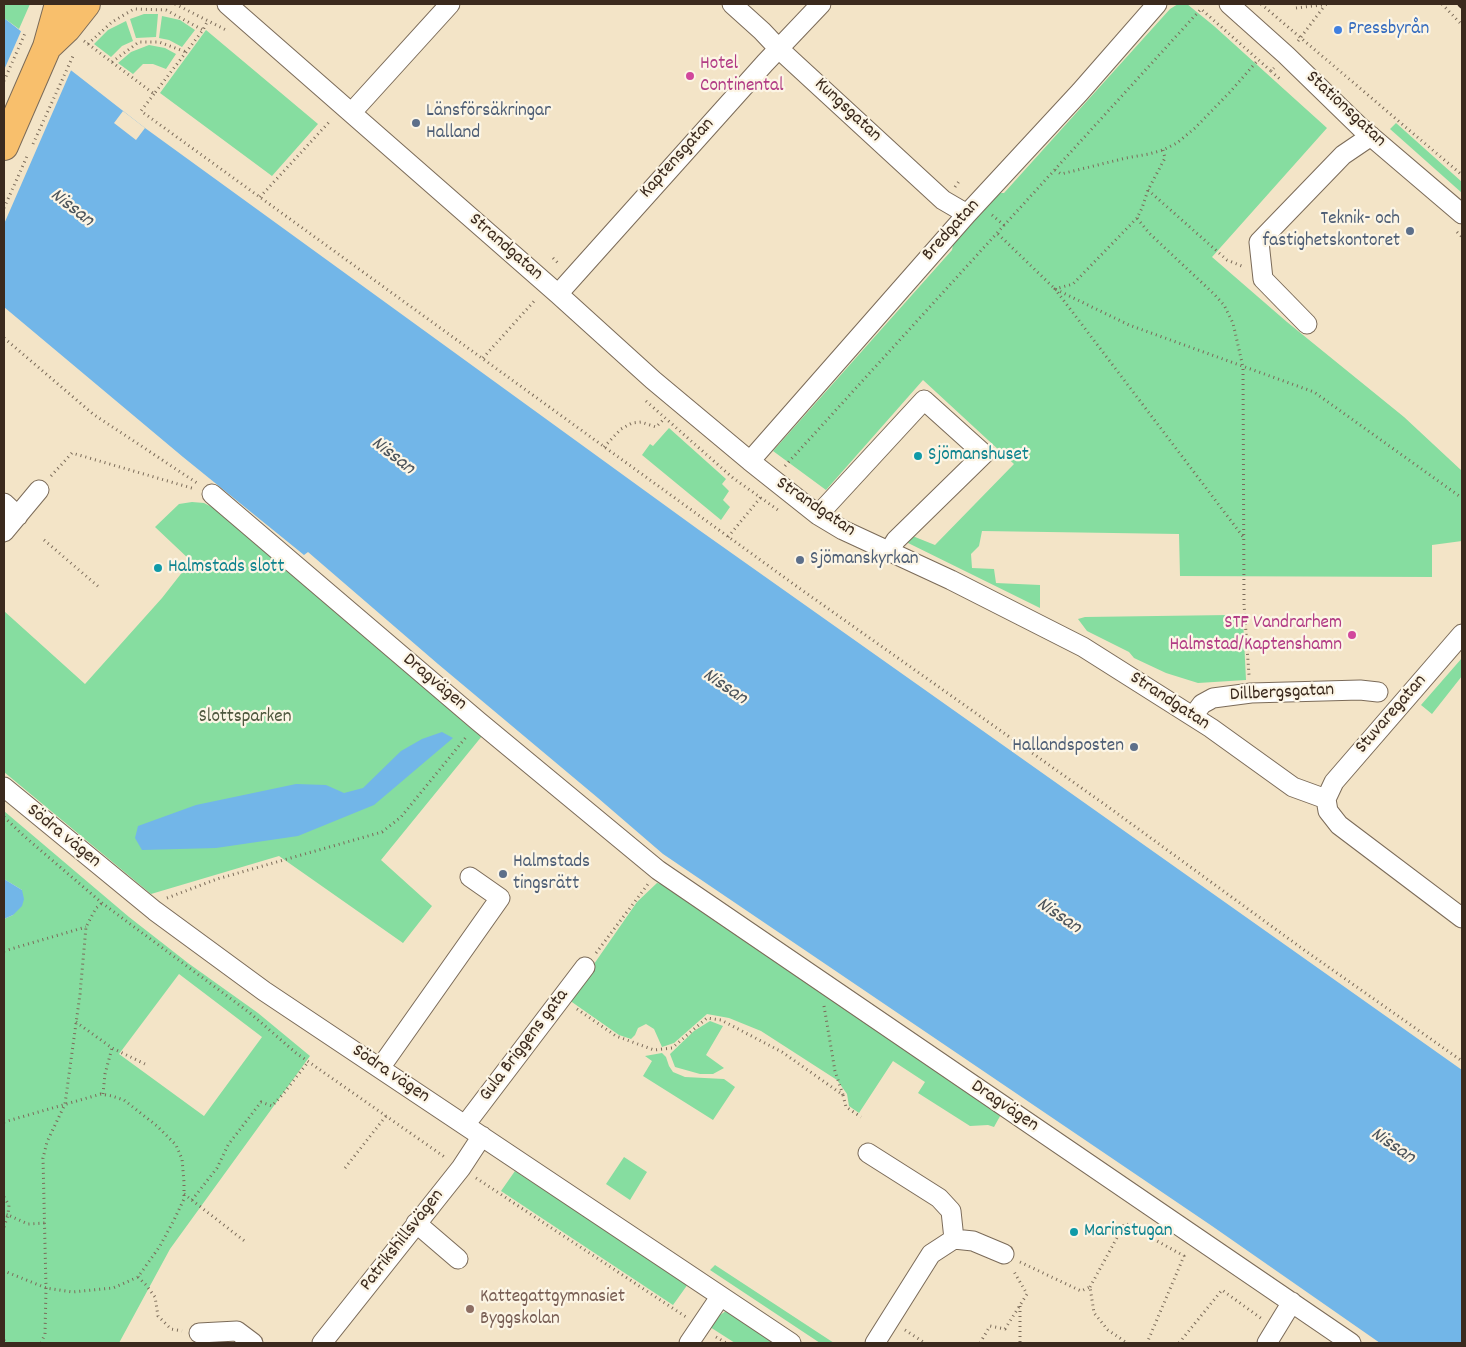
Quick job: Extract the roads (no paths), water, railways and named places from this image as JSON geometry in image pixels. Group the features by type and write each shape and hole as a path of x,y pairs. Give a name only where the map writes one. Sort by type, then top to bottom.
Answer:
{"highway":[{"path":"16,150 59,4"},
{"path":"47,47 67,28 86,4"}],"street":[{"name":"Strandgatan","path":"227,4 343,115 558,294 653,380 750,462 818,515 843,530 951,580 1083,647 1193,716 1293,787 1326,799"},
{"path":"343,115 450,4"},
{"name":"Kungsgatan","path":"732,4 943,200 967,214"},
{"name":"Kaptensgatan","path":"558,294 752,77 821,4"},
{"name":"Bredgatan","path":"750,462 967,214 1158,4"},
{"name":"Stationsgatan","path":"1229,4 1371,136 1462,214"},
{"path":"1307,324 1263,279 1259,242 1343,155 1371,136"},
{"path":"818,515 924,400 984,454 896,540 889,551"},
{"path":"4,532 39,490"},
{"name":"Dragvägen","path":"212,494 478,721 658,870 1351,1343"},
{"path":"4,503 18,516"},
{"name":"Stuvaregatan","path":"1326,799 1334,782 1370,748 1462,634"},
{"name":"Dillbergsgatan","path":"1193,716 1202,704 1212,698 1251,693 1360,690 1378,692"},
{"name":"Södra vägen","path":"4,788 148,906 264,991 720,1297 792,1343"},
{"path":"1326,799 1328,811 1339,825 1462,918"},
{"path":"380,1068 500,898 470,877"},
{"name":"Gula Briggens gata","path":"465,1125 585,967"},
{"name":"Patrikshillsvägen","path":"322,1343 460,1168 482,1136"},
{"path":"868,1153 939,1198 951,1211 954,1239"},
{"path":"416,1223 458,1259"},
{"path":"875,1343 931,1254 954,1239 973,1241 1004,1254"},
{"path":"689,1343 720,1297"},
{"path":"1271,1336 1292,1302"},
{"path":"199,1333 237,1331 253,1343"}],"water":[{"name":"Nissan","path":"4,18 145,128 699,530 1462,1070 1462,1343 1380,1343 1212,1226 663,854 308,552 304,555 183,457 4,307"},
{"path":"442,732 453,738 374,805 298,836 216,848 142,850 135,838 138,826 196,805 296,784 326,785 344,793 363,788 401,751 422,739"},
{"path":"4,879 22,890 24,899 22,906 13,915 4,919"}],"railway":[{"path":"1459,4 1462,7"}],"place":[{"name":"Pressbyrån","path":"1338,30"},
{"name":"Hotel Continental","path":"690,76"},
{"name":"Länsförsäkringar Halland","path":"416,123"},
{"name":"Teknik- och fastighetskontoret","path":"1410,231"},
{"name":"Sjömanshuset","path":"918,456"},
{"name":"Sjömanskyrkan","path":"800,560"},
{"name":"Halmstads slott","path":"158,568"},
{"name":"STF Vandrarhem Halmstad/Kaptenshamn","path":"1352,635"},
{"name":"Hallandsposten","path":"1134,747"},
{"name":"Halmstads tingsrätt","path":"503,874"},
{"name":"Marinstugan","path":"1074,1232"},
{"name":"Kattegattgymnasiet Byggskolan","path":"470,1309"}],"park label":[{"name":"Slottsparken","path":"245,718"}]}
